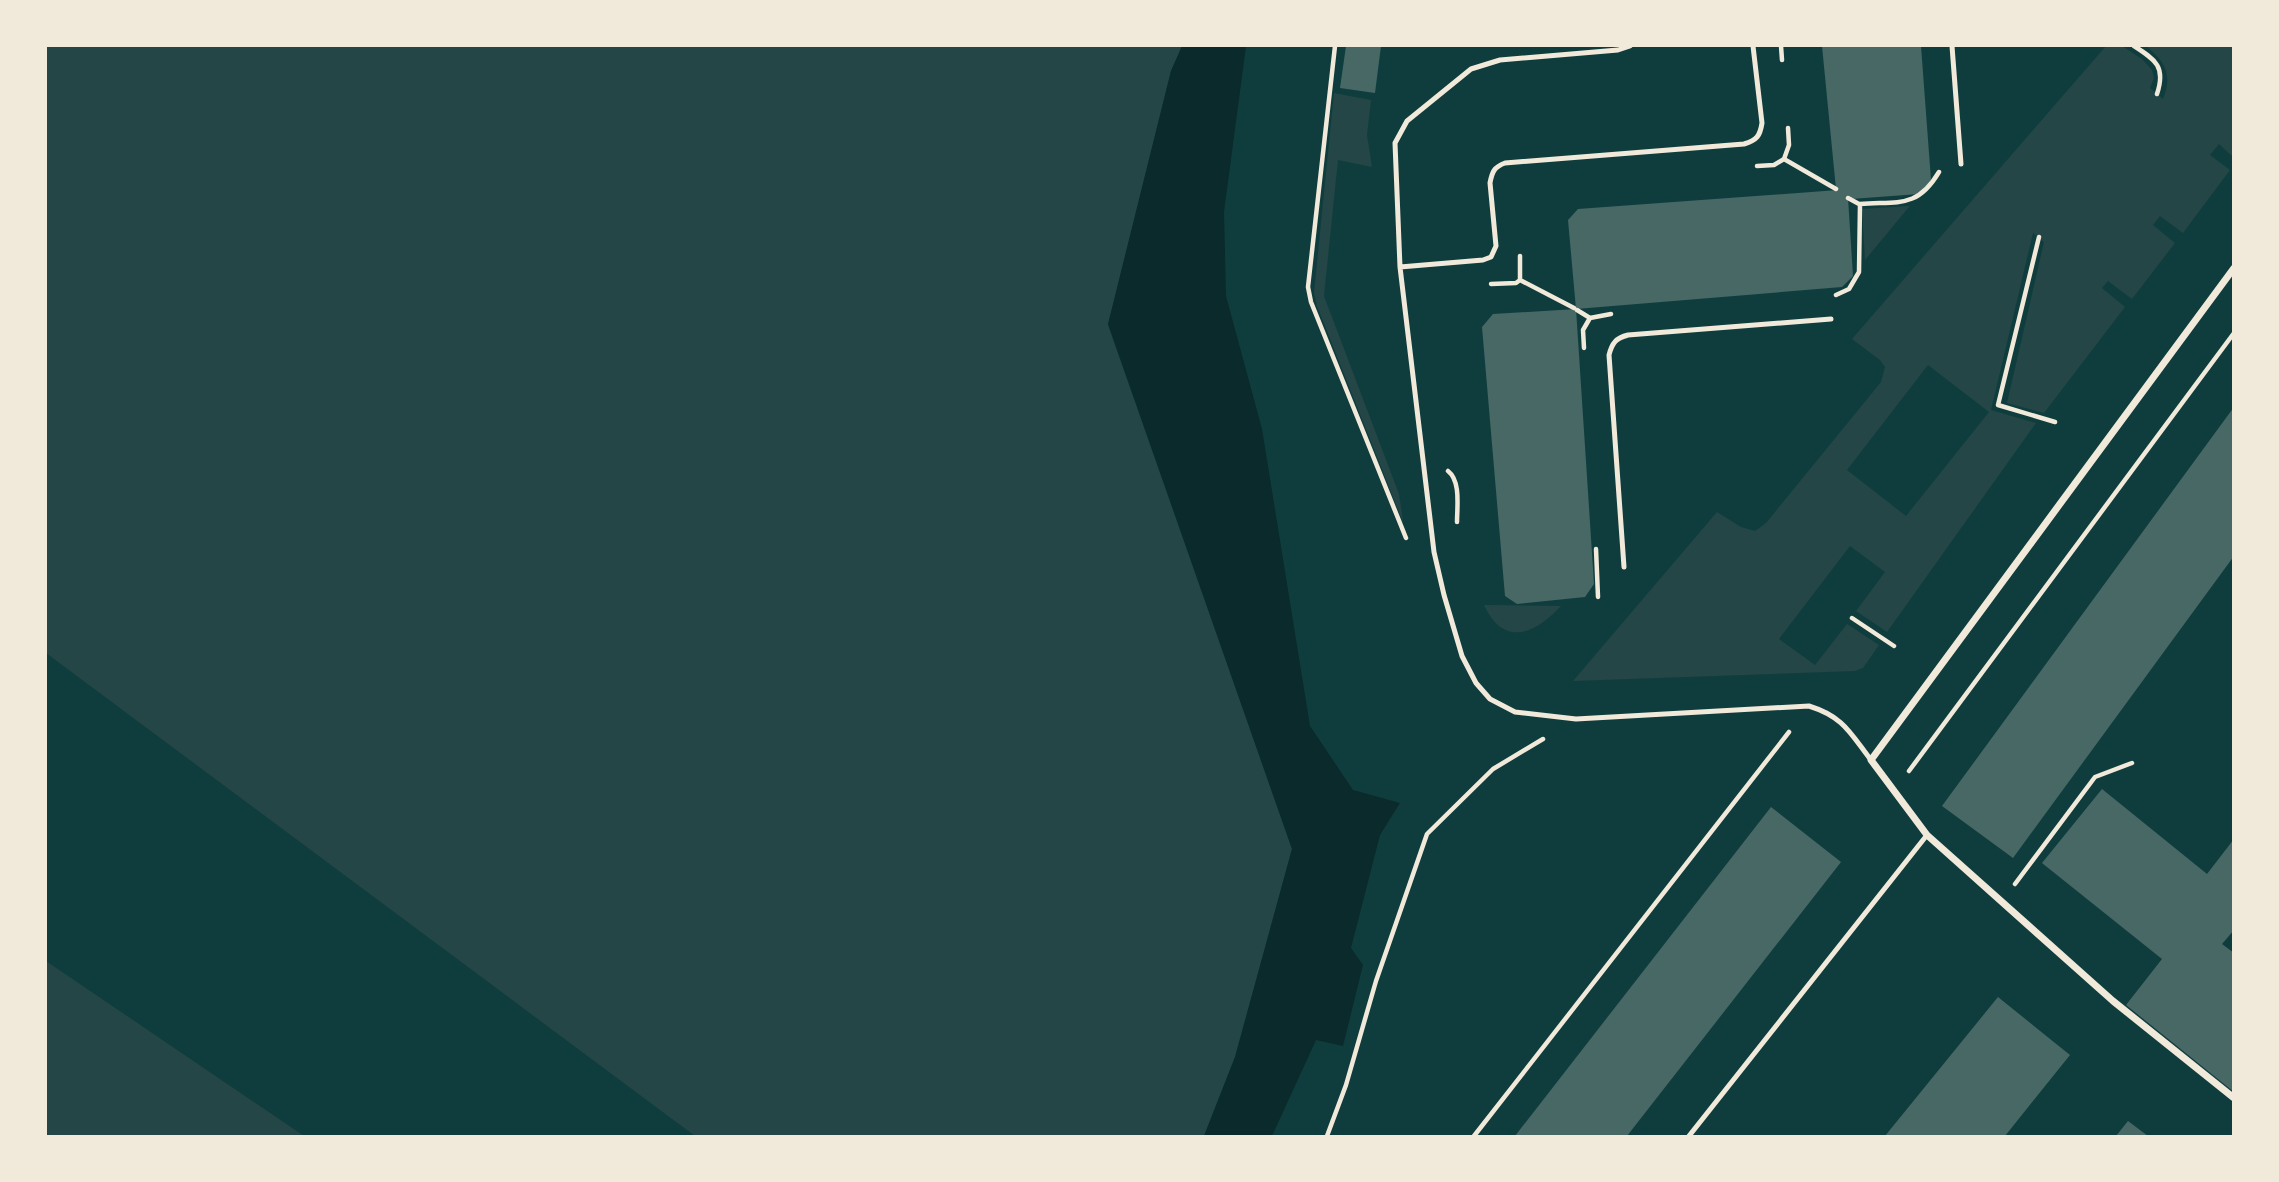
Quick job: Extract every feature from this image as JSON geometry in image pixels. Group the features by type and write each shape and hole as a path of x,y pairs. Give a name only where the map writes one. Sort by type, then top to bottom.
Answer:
{"street":[{"path":"2234,268 1871,761 1927,835 2113,1001 2234,1098"}],"lane":[{"path":"1630,46 1618,50 1500,60 1471,69 1407,121 1395,143 1400,267 1434,552 1462,656 1476,683 1490,699 1515,712 1576,719 1809,706 1842,721 1871,761"},
{"path":"1400,267 1483,260 1491,257 1496,246 1490,183 1491,173 1496,166 1505,163 1756,141 1762,122 1753,46"},
{"path":"1952,46 1961,164"},
{"path":"1624,566 1609,355 1612,345 1618,338 1628,335 1831,319"},
{"path":"1689,1136 1927,835"}],"path":[{"path":"1335,46 1308,287 1311,302 1407,541"},
{"path":"2134,46 2155,61 2160,71 2161,81 2157,94"},
{"path":"1784,159 1836,189"},
{"path":"1747,167 1774,165"},
{"path":"1848,198 1860,204"},
{"path":"2039,237 1998,405 2055,422"},
{"path":"1519,250 1520,280"},
{"path":"1478,285 1516,283 1520,280"},
{"path":"1520,280 1590,318"},
{"path":"1894,791 2234,333"},
{"path":"1442,464 1453,475 1456,484 1457,523"},
{"path":"1852,618 1894,646"},
{"path":"1474,1136 1809,706"},
{"path":"1327,1136 1346,1085 1376,981 1427,834 1493,769 1576,719"},
{"path":"2002,901 2095,777 2132,763"}],"shaded area":[{"path":"46,46 1182,46 1171,71 1108,325 1292,849 1235,1057 1204,1136 695,1136 46,653"},
{"path":"1182,46 1246,46 1224,212 1226,296 1262,429 1310,726 1353,790 1400,803 1380,835 1351,948 1363,965 1343,1046 1316,1040 1272,1136 1204,1136 1235,1057 1292,849 1108,324 1171,71"},
{"path":"2106,46 2122,46 2142,59 2152,70 2154,78 2150,88 2163,99 2167,83 2165,69 2158,57 2146,46 2233,46 2233,157 2219,144 2210,155 2230,170 2183,233 2160,216 2153,225 2175,243 2132,299 2108,281 2102,288 2125,307 2044,413 2007,403 2044,242 2033,233 1991,410 2036,423 1887,632 1856,611 1885,572 1850,546 1779,639 1815,665 1847,624 1879,645 1863,668 1855,671 1573,681 1717,512 1741,527 1755,531 1766,523 1881,382 1885,367 1880,360 1852,339","holes":["1928,365 1989,412 1906,516 1847,470"]},
{"path":"1334,93 1371,100 1367,135 1372,167 1338,160 1324,296 1399,494 1403,522 1314,293"},
{"path":"1909,207 1865,260 1862,209"},
{"path":"1484,605 1561,606 1541,624 1520,632 1510,632 1492,619"},
{"path":"46,961 304,1136 46,1136"}],"building":[{"path":"1346,46 1381,46 1375,93 1340,88"},
{"path":"1822,46 1921,46 1931,180 1919,194 1848,198 1853,276 1842,287 1576,309 1568,220 1578,209 1838,190"},
{"path":"1576,309 1594,584 1585,597 1517,604 1505,596 1482,327 1493,314"},
{"path":"2234,407 2234,556 2013,858 1942,806"},
{"path":"2102,789 2207,874 2234,839 2234,930 2222,944 2234,953 2234,1092 2126,1005 2162,959 2042,863"},
{"path":"1771,807 1841,862 1627,1136 1515,1136"},
{"path":"1998,997 2070,1055 2005,1136 1885,1136"},
{"path":"2128,1121 2148,1136 2116,1136"}]}
